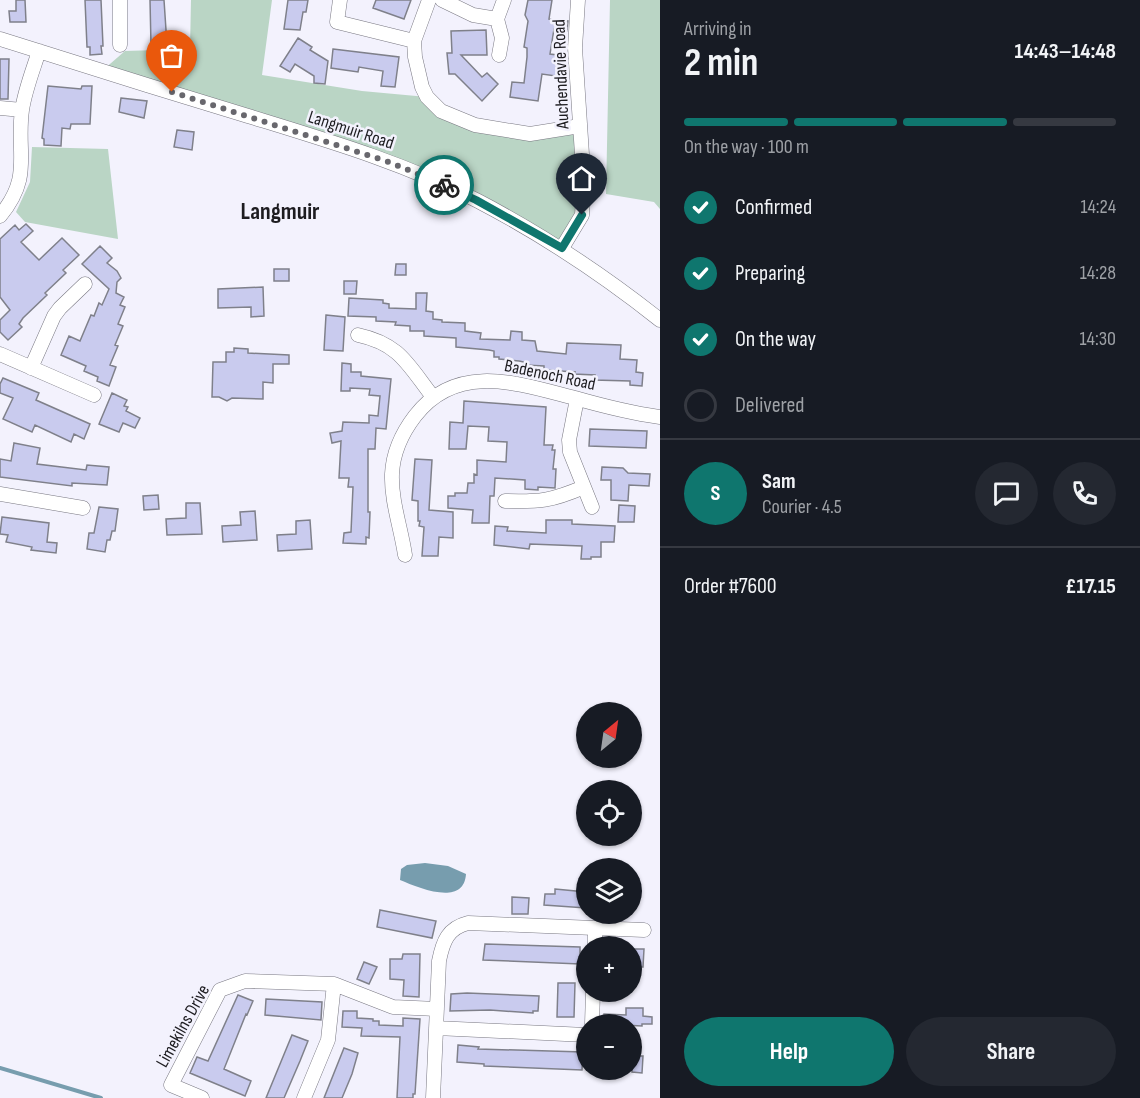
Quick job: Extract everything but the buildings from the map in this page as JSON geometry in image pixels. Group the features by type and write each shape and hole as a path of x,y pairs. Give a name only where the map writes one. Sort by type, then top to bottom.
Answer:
{"street":[{"path":"120,0 120,45"},
{"path":"340,0 337,22 414,42"},
{"path":"429,0 414,42 415,57 422,87 441,111 475,125 530,134 580,126"},
{"path":"442,0 472,15 497,19"},
{"path":"499,54 502,38 497,19 504,0"},
{"name":"Auchendavie Road","path":"562,248 582,215 584,185 575,48 578,0"},
{"name":"Langmuir Road","path":"0,39 156,86 389,162 476,200 562,248 618,286 660,320"},
{"path":"0,216 9,206 21,178 22,110 39,51"},
{"path":"0,108 22,110"},
{"path":"31,368 54,316 85,284"},
{"path":"358,335 376,339 396,351 433,397"},
{"path":"0,354 94,395"},
{"name":"Badenoch Road","path":"405,555 393,489 395,457 398,443 408,425 433,397 459,385 482,380 518,383 577,399 660,417"},
{"path":"577,399 569,440 570,452 592,507"},
{"path":"505,501 541,502 561,497 584,487"},
{"path":"0,494 83,508"},
{"path":"433,1098 441,951 447,935 460,925 468,923 644,930"},
{"path":"596,928 596,936"},
{"name":"Limekilns Drive","path":"202,1098 171,1085 220,990 245,981 334,984 393,1007 437,1009"},
{"path":"304,1098 328,1040 334,984"},
{"path":"436,1028 576,1035"}],"green space":[{"path":"191,0 272,0 262,75 362,91 427,97 441,111 530,134 580,126 582,215 562,248 420,174 103,70 125,51 190,49"},
{"path":"610,0 660,0 660,209 654,202 606,194"},
{"path":"32,147 108,149 118,239 25,222 16,212 30,182"}],"water":[{"path":"425,863 448,866 466,874 463,884 458,890 449,893 429,890 400,880 401,869 407,865"}],"waterway":[{"path":"0,1068 101,1098"}],"way so far":[{"path":"172,92 313,136 389,162 444,185"}],"district":[{"name":"Langmuir","path":"280,211"}],"route":[{"path":"444,185 476,200 562,248 582,215"}]}
